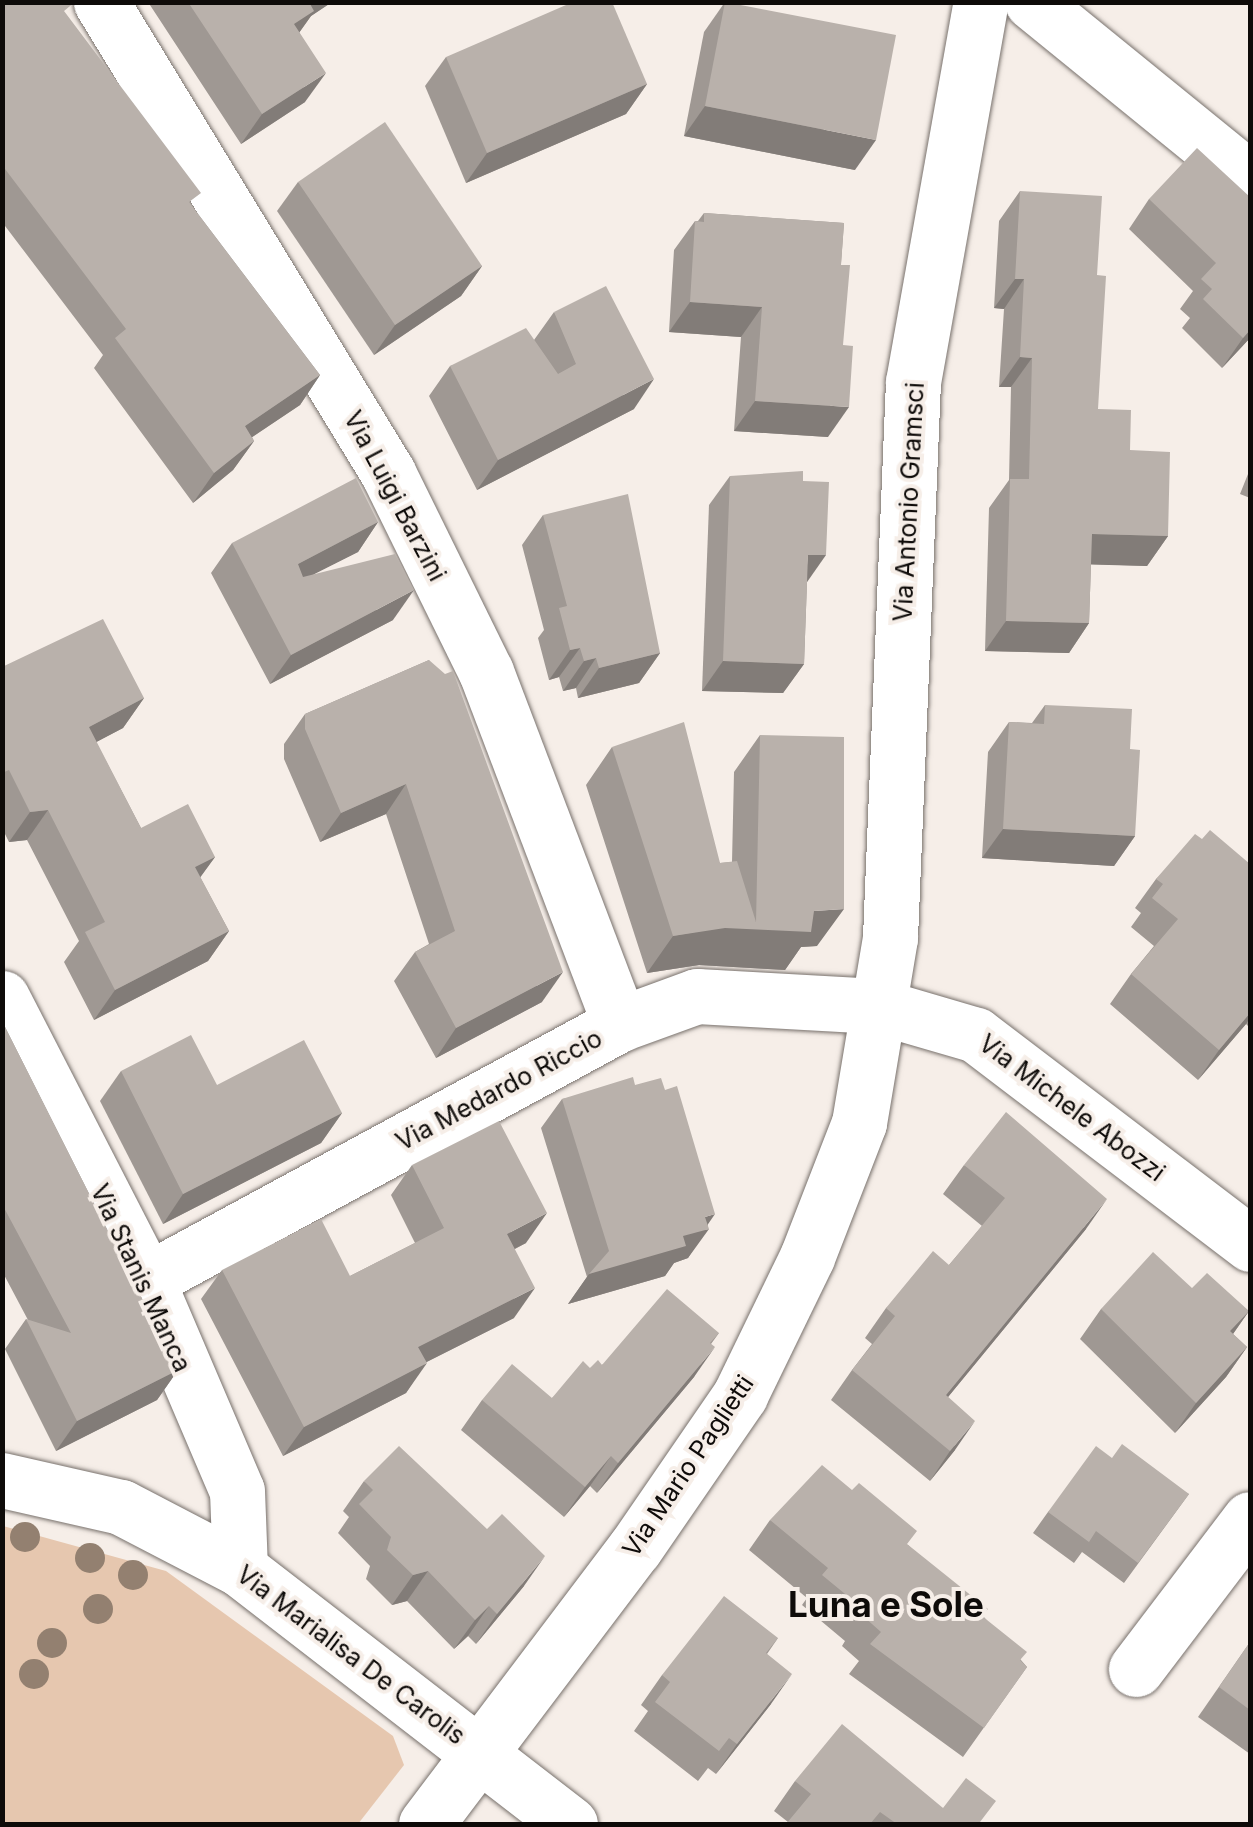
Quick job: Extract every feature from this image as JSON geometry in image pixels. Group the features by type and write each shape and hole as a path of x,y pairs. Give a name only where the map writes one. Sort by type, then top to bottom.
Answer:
{"street":[{"name":"Via Luigi Barzini","path":"101,2 388,473 486,672 620,1024"},
{"name":"Via Antonio Gramsci","path":"876,1006 890,937 913,382 981,2"},
{"path":"1032,2 1250,179"},
{"name":"Via Medardo Riccio","path":"147,1280 620,1024 696,996 876,1006"},
{"name":"Via Stanis Manca","path":"2,998 147,1280 237,1491 240,1569"},
{"name":"Via Michele Abozzi","path":"876,1006 976,1035 1006,1053 1250,1244"},
{"name":"Via Mario Paglietti","path":"426,1824 635,1548 740,1395 808,1257 859,1123 876,1006"},
{"name":"Via Marialisa De Carolis","path":"2,1480 121,1507 240,1569 570,1824"},
{"path":"1136,1669 1250,1519"}],"shaded area":[{"path":"3,1526 166,1571 393,1736 404,1765 358,1824 3,1824"}],"building":[{"path":"2,2 75,2 64,11 201,193 189,202 320,375 245,426 254,441 214,473 115,338 126,329 2,165"},
{"path":"188,2 309,2 314,11 294,24 326,73 262,114"},
{"path":"573,2 612,2 647,84 487,153 446,57"},
{"path":"725,2 896,35 876,140 705,106"},
{"path":"385,122 482,266 395,325 298,182"},
{"path":"1197,148 1250,197 1250,330 1243,338 1203,299 1212,289 1201,279 1216,263 1149,199"},
{"path":"1020,191 1102,196 1097,275 1106,276 1098,409 1131,410 1130,450 1170,452 1168,536 1092,534 1089,623 1006,621 1010,479 1029,479 1032,358 1020,357 1024,279 1015,279"},
{"path":"704,213 844,223 841,265 850,265 843,345 853,346 849,407 755,401 762,307 690,302 695,221 704,222"},
{"path":"606,286 654,379 498,460 450,366 526,328 558,374 576,364 554,312"},
{"path":"803,471 803,481 829,482 826,555 808,555 804,664 723,661 730,476"},
{"path":"356,478 378,522 298,564 303,577 395,554 414,590 291,655 232,543"},
{"path":"628,494 660,653 599,668 596,658 584,661 580,648 570,650 559,608 567,606 543,515"},
{"path":"103,619 144,698 89,727 141,828 188,804 215,857 195,867 229,931 115,990 85,932 105,922 48,810 30,812 9,770 2,773 2,667"},
{"path":"429,660 445,674 453,671 563,972 456,1028 415,952 455,931 406,784 341,813 305,729 305,714"},
{"path":"1045,705 1132,709 1130,749 1140,750 1135,836 1003,829 1009,722 1044,724"},
{"path":"684,722 720,863 737,861 756,922 760,735 844,737 844,909 814,911 811,932 725,928 673,936 612,747"},
{"path":"1210,830 1250,864 1250,1013 1219,1050 1131,974 1178,919 1152,898 1163,884 1156,879 1195,834 1202,839"},
{"path":"2,1021 178,1370 77,1421 26,1319 71,1333 2,1204"},
{"path":"191,1035 217,1085 304,1040 342,1113 183,1194 121,1071"},
{"path":"633,1077 635,1085 661,1078 665,1090 677,1086 715,1214 705,1217 709,1229 683,1236 686,1246 589,1274 609,1251 562,1099"},
{"path":"1006,1112 1107,1199 946,1395 975,1421 950,1451 852,1370 895,1316 886,1308 933,1251 949,1265 1005,1198 964,1165"},
{"path":"499,1121 547,1213 507,1234 535,1288 418,1347 427,1363 304,1427 222,1270 321,1219 350,1276 444,1228 412,1165"},
{"path":"1153,1252 1192,1288 1207,1273 1249,1311 1230,1331 1247,1347 1196,1403 1101,1309"},
{"path":"667,1289 719,1333 710,1343 715,1347 618,1463 611,1456 585,1487 482,1400 512,1364 552,1398 583,1361 590,1368 598,1360 602,1365"},
{"path":"1122,1444 1189,1494 1138,1563 1096,1531 1089,1542 1048,1512 1096,1446 1112,1458"},
{"path":"399,1446 487,1529 502,1514 545,1556 497,1614 489,1606 475,1620 428,1571 413,1575 387,1550 391,1537 359,1504 373,1490 364,1481"},
{"path":"822,1465 852,1490 859,1483 917,1531 907,1544 988,1609 982,1616 1027,1652 1020,1660 1027,1667 984,1728 870,1644 881,1632 863,1616 867,1612 822,1575 828,1568 770,1520"},
{"path":"724,1596 778,1638 766,1653 792,1674 737,1744 729,1738 719,1751 655,1702 670,1682 662,1675"},
{"path":"1250,1642 1250,1710 1219,1687"},
{"path":"842,1724 943,1808 966,1778 996,1801 980,1822 983,1824 897,1824 880,1812 870,1824 786,1824 811,1794 795,1781"}],"district":[{"name":"Luna e Sole","path":"886,1604"}]}
